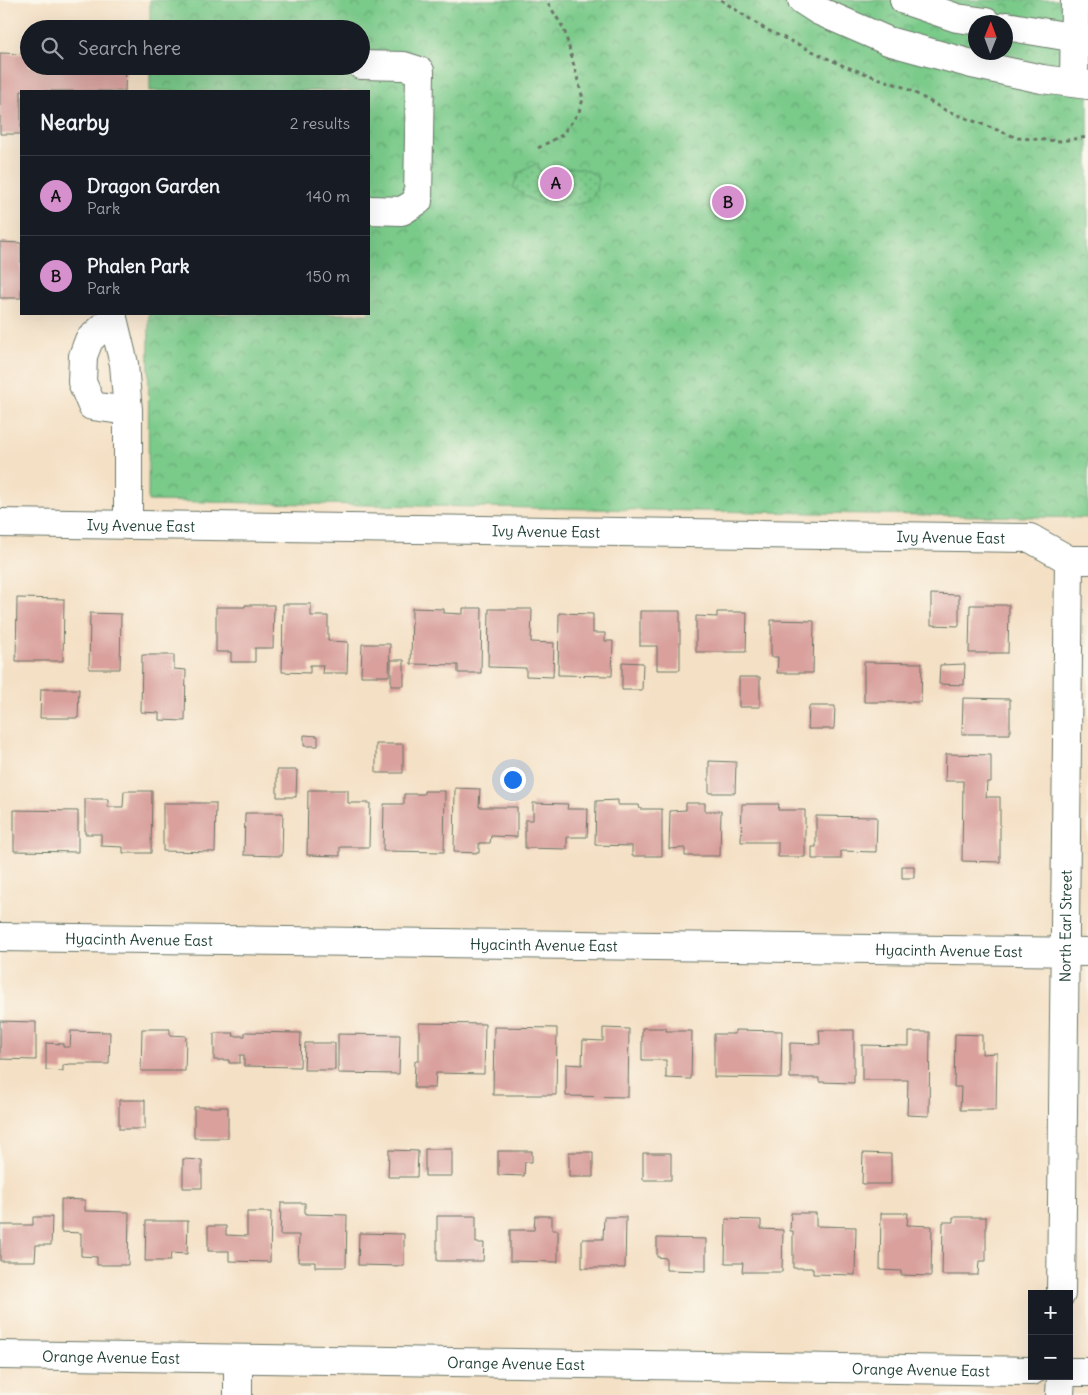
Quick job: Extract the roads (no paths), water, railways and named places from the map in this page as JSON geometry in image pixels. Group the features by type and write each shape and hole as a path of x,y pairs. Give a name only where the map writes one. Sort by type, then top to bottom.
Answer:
{"street":[{"path":"802,0 819,12 888,41 972,64 1042,80 1081,84 1081,39 1075,0"},
{"path":"904,0 957,18 968,20"},
{"path":"1013,27 1081,39"},
{"path":"370,65 404,66 420,71 418,200 402,211 370,210"},
{"path":"112,316 124,364 128,411 128,525"},
{"path":"112,316 89,340 83,356 82,382 92,406 128,411"},
{"name":"Ivy Avenue East","path":"0,523 1030,538 1079,560"},
{"name":"North Earl Street","path":"1061,1290 1076,951 1079,560"},
{"name":"Hyacinth Avenue East","path":"0,937 1076,951"},
{"name":"Orange Avenue East","path":"0,1355 1028,1371"},
{"path":"238,1359 238,1395"},
{"path":"1073,1372 1088,1372"},
{"path":"1060,1380 1060,1395"}],"place":[{"name":"Dragon Garden","path":"556,183"},
{"name":"Phalen Park","path":"728,202"}]}
